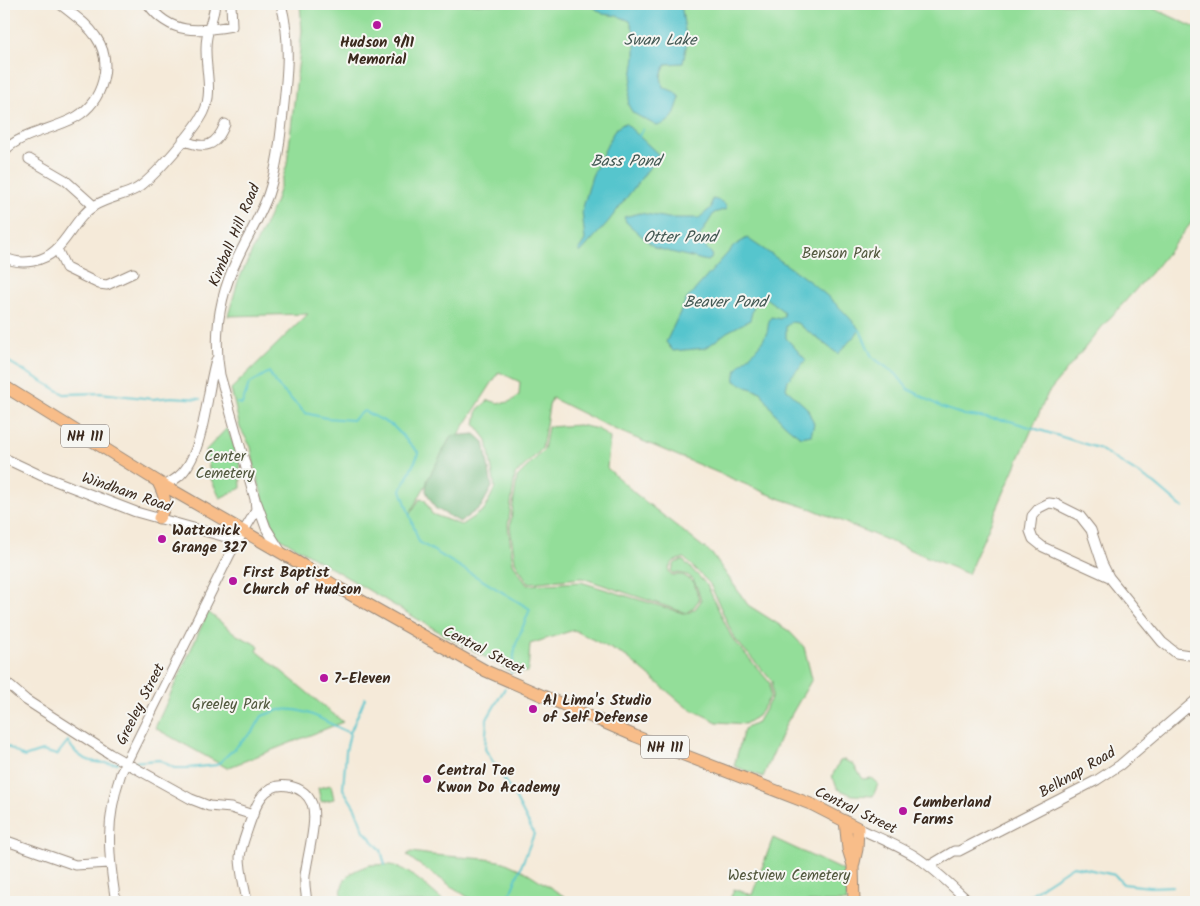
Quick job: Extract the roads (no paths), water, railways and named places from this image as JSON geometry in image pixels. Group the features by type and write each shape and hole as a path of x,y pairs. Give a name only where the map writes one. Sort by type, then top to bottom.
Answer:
{"main road":[{"name":"Central Street","path":"4,386 161,483 281,552 362,602 486,671 635,736 813,805 858,828"},
{"path":"159,518 166,505 161,483"},
{"path":"845,821 848,849 853,867 854,902"},
{"path":"853,867 857,849 858,828"}],"street":[{"path":"4,149 23,138 75,118 93,102 100,90 105,74 100,43 86,25 60,4"},
{"path":"148,4 160,18 175,26 185,29 209,30 232,26 231,4"},
{"path":"4,257 17,262 29,262 46,257 57,250 81,217 94,206 130,192 145,183 183,140 201,117 207,102 209,84 206,52 215,4"},
{"name":"Kimball Hill Road","path":"245,532 256,509 255,499 226,398 217,357 219,314 226,285 238,256 262,209 276,165 288,58 286,27 281,4"},
{"path":"183,140 196,146 205,146 219,137 225,124"},
{"path":"29,159 65,180 94,206"},
{"path":"57,250 66,268 99,284 107,285 133,273"},
{"path":"161,483 179,477 192,458 201,433 217,357"},
{"name":"Windham Road","path":"4,458 108,502 159,518 229,538 245,532"},
{"path":"255,499 266,528 281,552"},
{"path":"1110,577 1044,547 1035,541 1030,534 1030,528 1032,516 1038,508 1045,504 1056,504 1084,520 1091,530 1102,563 1110,577 1166,647 1181,655 1196,656"},
{"name":"Greeley Street","path":"116,902 110,863 109,826 114,795 126,762 230,554 245,532"},
{"path":"4,681 26,700 110,754 200,803 231,808 253,815"},
{"path":"1193,703 1196,714"},
{"name":"Belknap Road","path":"929,866 954,851 959,851 1098,780 1120,765 1193,703"},
{"path":"247,902 240,857 242,848 253,815 262,796 276,786 298,788 310,800 313,808 314,817 305,875 307,902"},
{"name":"Central Street","path":"858,828 902,849 929,866 969,902"},
{"path":"4,840 75,865 110,863"}],"water":[{"name":"Swan Lake","path":"592,4 681,4 687,43 683,63 666,64 661,76 663,87 675,92 680,98 675,113 667,122 657,126 633,113 628,105 635,57 635,34 630,21 618,16 603,14"},
{"name":"Bass Pond","path":"625,123 659,155 608,222 580,253 579,249 585,240 582,211 592,176 615,129"},
{"name":"Otter Pond","path":"712,199 721,202 727,209 714,213 698,239 712,254 711,259 707,261 655,248 626,222 624,217 640,213 668,218 699,218 711,208"},
{"name":"Beaver Pond","path":"747,238 793,269 821,291 860,330 838,354 797,323 791,322 786,326 786,338 806,360 788,380 786,389 807,408 814,424 811,435 801,437 778,417 761,392 735,381 738,368 764,339 771,317 780,319 784,316 783,311 763,296 756,297 750,320 727,332 706,348 673,351 666,342 686,300 734,246"}],"waterway":[{"path":"639,136 643,129"},
{"path":"860,330 872,357 896,374 908,389 941,407 964,415 1010,421 1098,448 1155,484 1183,508"},
{"path":"4,359 64,394 100,393 153,399 172,397 200,399"},
{"path":"237,403 242,404 249,384 269,372 276,384 305,413 326,418 352,420 364,411 393,426 419,453 401,490 419,542 530,609 516,644 511,673"},
{"path":"505,688 487,719 485,749 516,799 534,834 507,902"},
{"path":"365,698 350,733 346,751 343,789 355,808 364,831 381,850 385,865"},
{"path":"130,762 160,760 174,768 217,765 254,730 262,716 280,710 290,709 308,713 350,733"},
{"path":"4,744 24,757 42,751 57,755 68,741 77,753 88,760 102,763 118,763"},
{"path":"1021,902 1073,866 1115,875 1123,884 1150,887 1173,886"}],"place":[{"name":"Hudson 9/11 Memorial","path":"377,25"},
{"name":"Wattanick Grange 327","path":"162,539"},
{"name":"First Baptist Church of Hudson","path":"233,581"},
{"name":"7-Eleven","path":"324,678"},
{"name":"Al Lima's Studio of Self Defense","path":"533,709"},
{"name":"Central Tae Kwon Do Academy","path":"427,779"},
{"name":"Cumberland Farms","path":"903,811"}],"park label":[{"name":"Benson Park","path":"841,253"},
{"name":"Center Cemetery","path":"225,464"},
{"name":"Greeley Park","path":"231,704"},
{"name":"Westview Cemetery","path":"789,875"}]}
